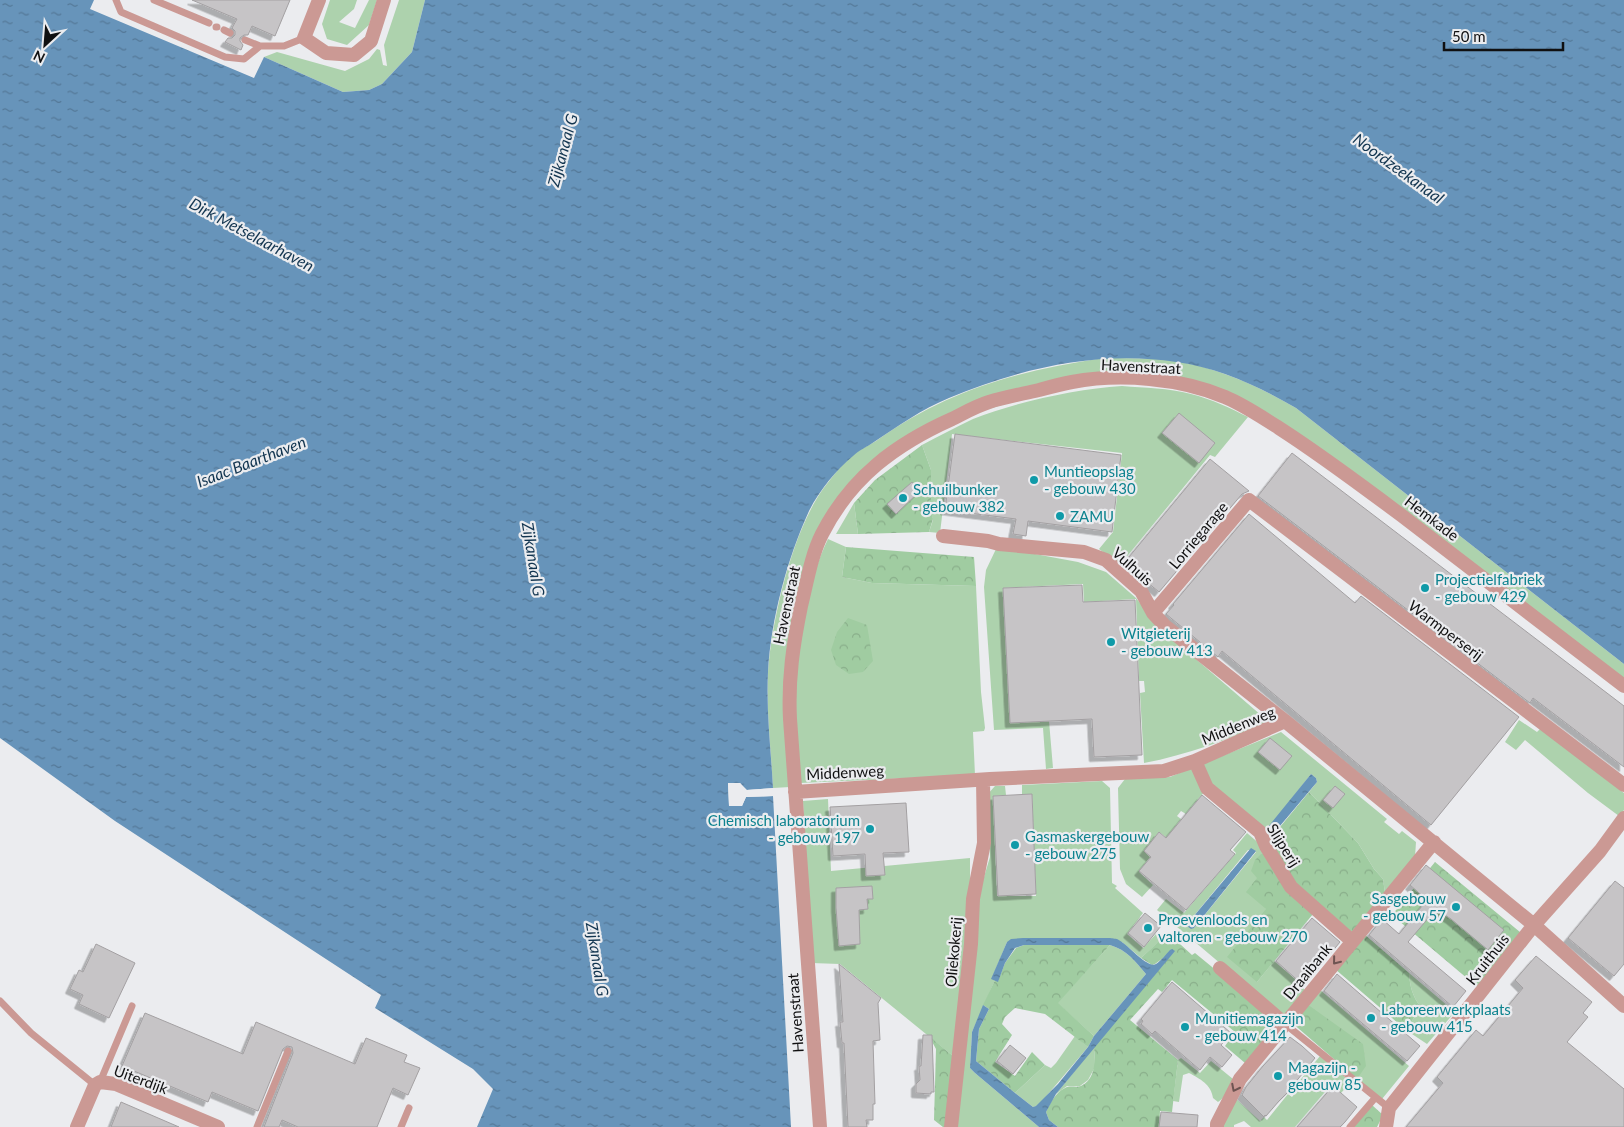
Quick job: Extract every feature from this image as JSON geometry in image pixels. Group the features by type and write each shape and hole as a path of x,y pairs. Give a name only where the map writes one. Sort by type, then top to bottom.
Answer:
{"street":[{"path":"320,0 304,38 326,53 354,55 371,41 384,0"},
{"name":"Havenstraat","path":"820,1127 789,693 793,647 809,570 821,536 840,504 877,463 901,446 933,428 987,403 1074,382 1115,378 1157,380 1184,384 1210,391"},
{"name":"Hemkade","path":"1210,391 1258,415 1306,445 1376,496 1624,686"},
{"name":"Lorriegarage","path":"1153,613 1249,500"},
{"name":"Warmperserij","path":"1249,500 1624,785"},
{"name":"Vulhuis","path":"943,536 999,544 1084,552 1106,560 1141,591 1153,613 1165,626 1285,721"},
{"name":"Middenweg","path":"795,792 1164,771 1195,761 1285,721 1534,926 1624,1006"},
{"name":"Slijperij","path":"1195,761 1207,788 1260,832 1266,846 1291,887 1352,941"},
{"name":"Oliekokerij","path":"951,1127 972,944 973,899 984,843 983,780"},
{"name":"Kruithuis","path":"1385,1127 1389,1108 1534,926 1600,852 1624,818"},
{"name":"Draaibank","path":"1216,1127 1240,1079 1434,842"},
{"path":"1220,968 1285,1024"},
{"name":"Uiterdijk","path":"77,1127 98,1084 116,1084 218,1127"}],"lane":[{"path":"116,0 121,12 225,58 244,59 260,46"},
{"path":"154,0 219,28"},
{"path":"245,40 260,46 284,46 304,38"},
{"path":"0,1001 31,1033 98,1084 132,1006"},
{"path":"1285,1024 1389,1108"},
{"path":"257,1127 288,1051"},
{"path":"1350,1127 1375,1098"},
{"path":"401,1127 409,1108"}],"green space":[{"path":"330,0 357,0 354,9 339,22 355,28 369,0 377,0 369,25 347,45 327,39 322,24"},
{"path":"399,0 425,0 412,52 382,84 369,90 343,92 264,57 277,52 345,71 369,59 377,49 380,50 383,65 387,66 384,45"},
{"path":"1103,358 1158,359 1195,365 1247,383 1296,408 1624,664 1624,683 1230,395 1106,374 928,427 833,508 796,614 790,787 773,788 768,715 768,672 774,627 785,577 793,552 812,507 826,484 845,462 858,451 929,408 984,385 1042,369"},
{"path":"1122,386 1165,389 1191,394 1213,401 1248,417 1215,457 1210,455 1120,565 1099,549 1113,532 1122,453 952,434 940,533 929,532 933,520 931,512 931,470 922,445 973,419 1008,407 1066,393"},
{"path":"922,445 931,470 931,512 933,519 929,532 858,534 854,503 875,480"},
{"path":"854,503 858,534 836,534"},
{"path":"828,539 846,547 842,577 872,583 976,586 981,692 985,728 984,731 973,732 975,775 800,783 795,709 800,638 814,575"},
{"path":"846,547 974,557 976,586 872,583 842,577"},
{"path":"996,549 1013,550 1078,562 1106,572 1136,598 1161,629 1269,722 1208,746 1144,763 1140,693 1145,692 1144,681 1139,681 1136,599 1084,602 1083,584 1003,588 1010,723 1049,721 1053,768 1046,769 1043,728 994,730 984,587 986,570"},
{"path":"848,618 867,625 873,661 863,672 849,674 836,665 831,650 837,632"},
{"path":"1519,720 1537,732 1541,728 1624,793 1624,810 1619,816 1588,793 1525,740 1516,750 1505,742"},
{"path":"1281,732 1387,819 1384,822 1399,834 1402,831 1416,842 1415,857 1385,893 1383,879 1374,869 1358,843 1309,792 1317,782 1316,778 1311,774 1268,829 1270,832 1268,835 1209,783 1202,764"},
{"path":"1191,768 1205,791 1186,814 1181,811 1177,816 1181,819 1167,838 1159,832 1144,851 1150,857 1139,872 1153,885 1142,897 1126,884 1120,869 1118,788 1125,779 1170,777"},
{"path":"1102,781 1110,788 1112,883 1117,886 1115,888 1143,913 1127,934 1143,948 1156,934 1162,939 1141,958 1122,942 1007,942 992,978 995,980 972,1032 970,1068 1039,1127 955,1127 978,897 990,857 987,795 995,786 1005,786 1006,795 993,796 997,896 1036,896 1032,794 1022,794 1022,785"},
{"path":"1309,792 1358,843 1374,869 1383,879 1385,893 1351,934 1294,884 1268,835 1270,832 1275,833"},
{"path":"828,799 831,871 970,858 970,909 953,1056 840,964 811,963 803,801"},
{"path":"1247,833 1261,845 1266,854 1257,878 1266,909 1257,982 1274,961 1301,984 1305,991 1284,1017 1157,910 1166,899 1184,913 1236,853 1233,850","holes":["1248,850 1256,852 1194,928 1187,926"]},
{"path":"1261,854 1266,854 1313,914 1257,982 1227,957 1266,909 1246,892 1257,878 1251,871 1255,860"},
{"path":"1435,862 1526,937 1481,990 1392,915"},
{"path":"1168,933 1192,955 1195,953 1279,1022 1245,1063 1225,1046 1235,1032 1172,980 1162,992 1158,989 1130,1020 1178,1060 1172,1112 1160,1111 1159,1127 1058,1127 1049,1120 1046,1112 1052,1101 1065,1088 1081,1086 1090,1079 1094,1069 1094,1047 1174,951 1152,965 1141,958"},
{"path":"1364,934 1409,973 1412,991 1421,1007 1406,1030 1335,969"},
{"path":"1024,945 1110,945 1058,1003 1094,1036 1088,1047 1045,1014 1015,1008 1005,1017 1002,1024 1012,1035 995,1062 1015,1076 1032,1052 1045,1065 1015,1093 976,1061 979,1029 989,1009 983,1005 995,980 998,981 1005,963 1016,948"},
{"path":"1110,945 1126,953 1146,974 1094,1036 1057,1003"},
{"path":"1409,973 1455,1012 1427,1044 1406,1030 1421,1007 1412,991"},
{"path":"1319,989 1409,1066 1382,1099 1357,1079 1307,1004"},
{"path":"1307,1004 1363,1044 1366,1066 1357,1079 1291,1022"},
{"path":"929,1036 953,1056 949,1127 943,1127 934,1120 936,1049"},
{"path":"1075,1036 1088,1047 1038,1106 1033,1107 1015,1093 1045,1065 1051,1068"},
{"path":"1094,1047 1095,1067 1088,1080 1080,1086 1067,1086 1056,1094"},
{"path":"1320,1056 1351,1082 1341,1093 1331,1085 1295,1127 1251,1127 1244,1121 1234,1125 1234,1127 1221,1127 1235,1098 1260,1121 1264,1117 1267,1120 1288,1094 1292,1097 1300,1087 1297,1084"},
{"path":"1181,1058 1200,1073 1211,1061 1233,1079 1221,1100 1218,1102 1213,1098 1210,1089 1201,1080 1189,1073 1183,1075 1179,1102 1173,1101 1178,1060"},
{"path":"1372,1105 1383,1115 1377,1127 1351,1127"}],"water":[{"path":"0,0 94,0 90,9 254,78 264,57 343,92 369,90 382,84 412,52 425,0 1624,0 1624,664 1296,408 1238,379 1223,373 1176,362 1118,358 1061,364 1032,370 976,387 939,402 855,454 834,474 813,503 787,569 776,610 770,652 768,716 773,788 746,790 740,783 728,783 729,806 742,806 746,797 773,796 791,1127 477,1127 493,1089 473,1069 375,1008 381,995 115,821 0,738"},
{"path":"1311,774 1316,778 1317,782 1274,833 1270,832 1268,827"},
{"path":"1251,848 1256,851 1194,928 1191,929 1187,926 1188,923"},
{"path":"1011,939 1117,939 1152,965 1158,963 1170,950 1175,951 1056,1094 1046,1112 1049,1120 1058,1127 1039,1127 970,1068 972,1032 983,1005 989,1009 979,1029 976,1061 1033,1107 1058,1084 1088,1047 1094,1036 1146,974 1126,953 1110,945 1024,945 1015,948 1005,963 998,982 991,979 1007,942"}],"pier":[{"path":"728,783 740,783 747,790 775,788 773,791 746,793 739,785 730,785 731,803 740,803 745,795 773,793 775,796 746,797 742,806 729,806"}],"building":[{"path":"192,0 290,0 275,36 252,26 248,35 240,38 243,45 241,50 225,42 228,38 232,38 235,35 235,31 232,28 237,19"},
{"path":"1179,413 1215,443 1199,463 1162,433"},
{"name":"Muntieopslag - gebouw 430","path":"955,434 1121,455 1112,532 1028,521 1026,536 1013,534 1016,519 945,510"},
{"name":"Projectielfabriek - gebouw 429","path":"1292,453 1624,706 1624,767 1533,698 1530,703 1258,496"},
{"path":"1210,459 1249,491 1242,494 1159,592 1124,563"},
{"name":"Schuilbunker - gebouw 382","path":"912,482 920,491 896,514 887,504"},
{"path":"1249,514 1355,603 1361,596 1519,717 1431,825 1222,651 1218,657 1166,614"},
{"path":"1082,585 1083,602 1135,600 1142,755 1094,757 1092,719 1010,723 1003,588"},
{"path":"1270,738 1292,756 1280,770 1258,752"},
{"path":"1335,786 1345,794 1333,808 1323,800"},
{"name":"Gasmaskergebouw - gebouw 275","path":"1032,794 1036,894 998,896 993,796"},
{"path":"1202,795 1246,832 1230,850 1235,854 1186,910 1139,871 1151,857 1144,851 1159,832 1166,838"},
{"name":"Chemisch laboratorium - gebouw 197","path":"906,803 909,852 883,853 885,875 866,876 865,854 833,856 830,807"},
{"path":"1426,865 1504,930 1488,950 1436,909 1408,942 1466,991 1453,1007 1369,935 1382,919 1399,934 1427,900 1410,885"},
{"path":"1615,881 1624,888 1624,964 1614,976 1568,938"},
{"path":"872,886 873,899 867,899 868,909 859,910 860,944 839,946 836,888"},
{"name":"Proevenloods en valtoren - gebouw 270","path":"1145,913 1161,926 1144,947 1128,933"},
{"path":"1312,918 1340,942 1304,986 1276,961"},
{"path":"96,944 135,963 109,1018 79,1004 83,995 70,989 79,970 83,972"},
{"path":"1536,956 1592,1002 1583,1013 1588,1017 1567,1042 1624,1089 1624,1127 1406,1127 1443,1083 1437,1077 1476,1030 1483,1036 1523,988 1515,980"},
{"path":"839,964 881,998 878,1003 880,1040 873,1041 875,1104 873,1104 873,1120 866,1120 867,1127 848,1127 844,1043 842,1043 840,1022 843,1022"},
{"name":"Laboreerwerkplaats - gebouw 415","path":"1337,974 1420,1046 1407,1061 1324,991"},
{"name":"Munitiemagazijn - gebouw 414","path":"1172,982 1231,1033 1221,1045 1232,1055 1222,1067 1210,1057 1200,1070 1155,1031 1152,1034 1141,1024 1143,1021 1141,1019"},
{"path":"145,1013 243,1054 256,1022 355,1064 366,1038 407,1055 404,1062 420,1068 408,1095 393,1088 377,1127 298,1127 282,1120 279,1127 264,1127 293,1053 292,1047 287,1046 283,1049 258,1111 212,1092 208,1102 122,1066"},
{"path":"923,1035 932,1035 934,1092 931,1092 931,1094 916,1093 916,1084 920,1080 919,1066 921,1066"},
{"name":"Magazijn - gebouw 85","path":"1290,1037 1315,1058 1295,1085 1264,1117 1242,1095 1263,1066"},
{"path":"1010,1045 1026,1058 1013,1074 997,1061"},
{"path":"1333,1086 1357,1107 1345,1122 1340,1127 1297,1127"},
{"path":"121,1102 179,1127 111,1127"},
{"path":"1161,1112 1198,1115 1197,1127 1159,1127"}],"place":[{"name":"Muntieopslag - gebouw 430","path":"1034,480"},
{"name":"Schuilbunker - gebouw 382","path":"903,498"},
{"name":"ZAMU","path":"1060,516"},
{"name":"Projectielfabriek - gebouw 429","path":"1425,588"},
{"name":"Witgieterij - gebouw 413","path":"1111,642"},
{"name":"Chemisch laboratorium - gebouw 197","path":"870,829"},
{"name":"Gasmaskergebouw - gebouw 275","path":"1015,845"},
{"name":"Sasgebouw - gebouw 57","path":"1456,907"},
{"name":"Proevenloods en valtoren - gebouw 270","path":"1148,928"},
{"name":"Laboreerwerkplaats - gebouw 415","path":"1371,1018"},
{"name":"Munitiemagazijn - gebouw 414","path":"1185,1027"},
{"name":"Magazijn - gebouw 85","path":"1278,1076"}],"water label":[{"name":"Zijkanaal G","path":"562,150"},
{"name":"Noordzeekanaal","path":"1399,168"},
{"name":"Dirk Metselaarhaven","path":"252,234"},
{"name":"Isaac Baarthaven","path":"251,461"},
{"name":"Zijkanaal G","path":"534,559"},
{"name":"Zijkanaal G","path":"598,959"}]}
